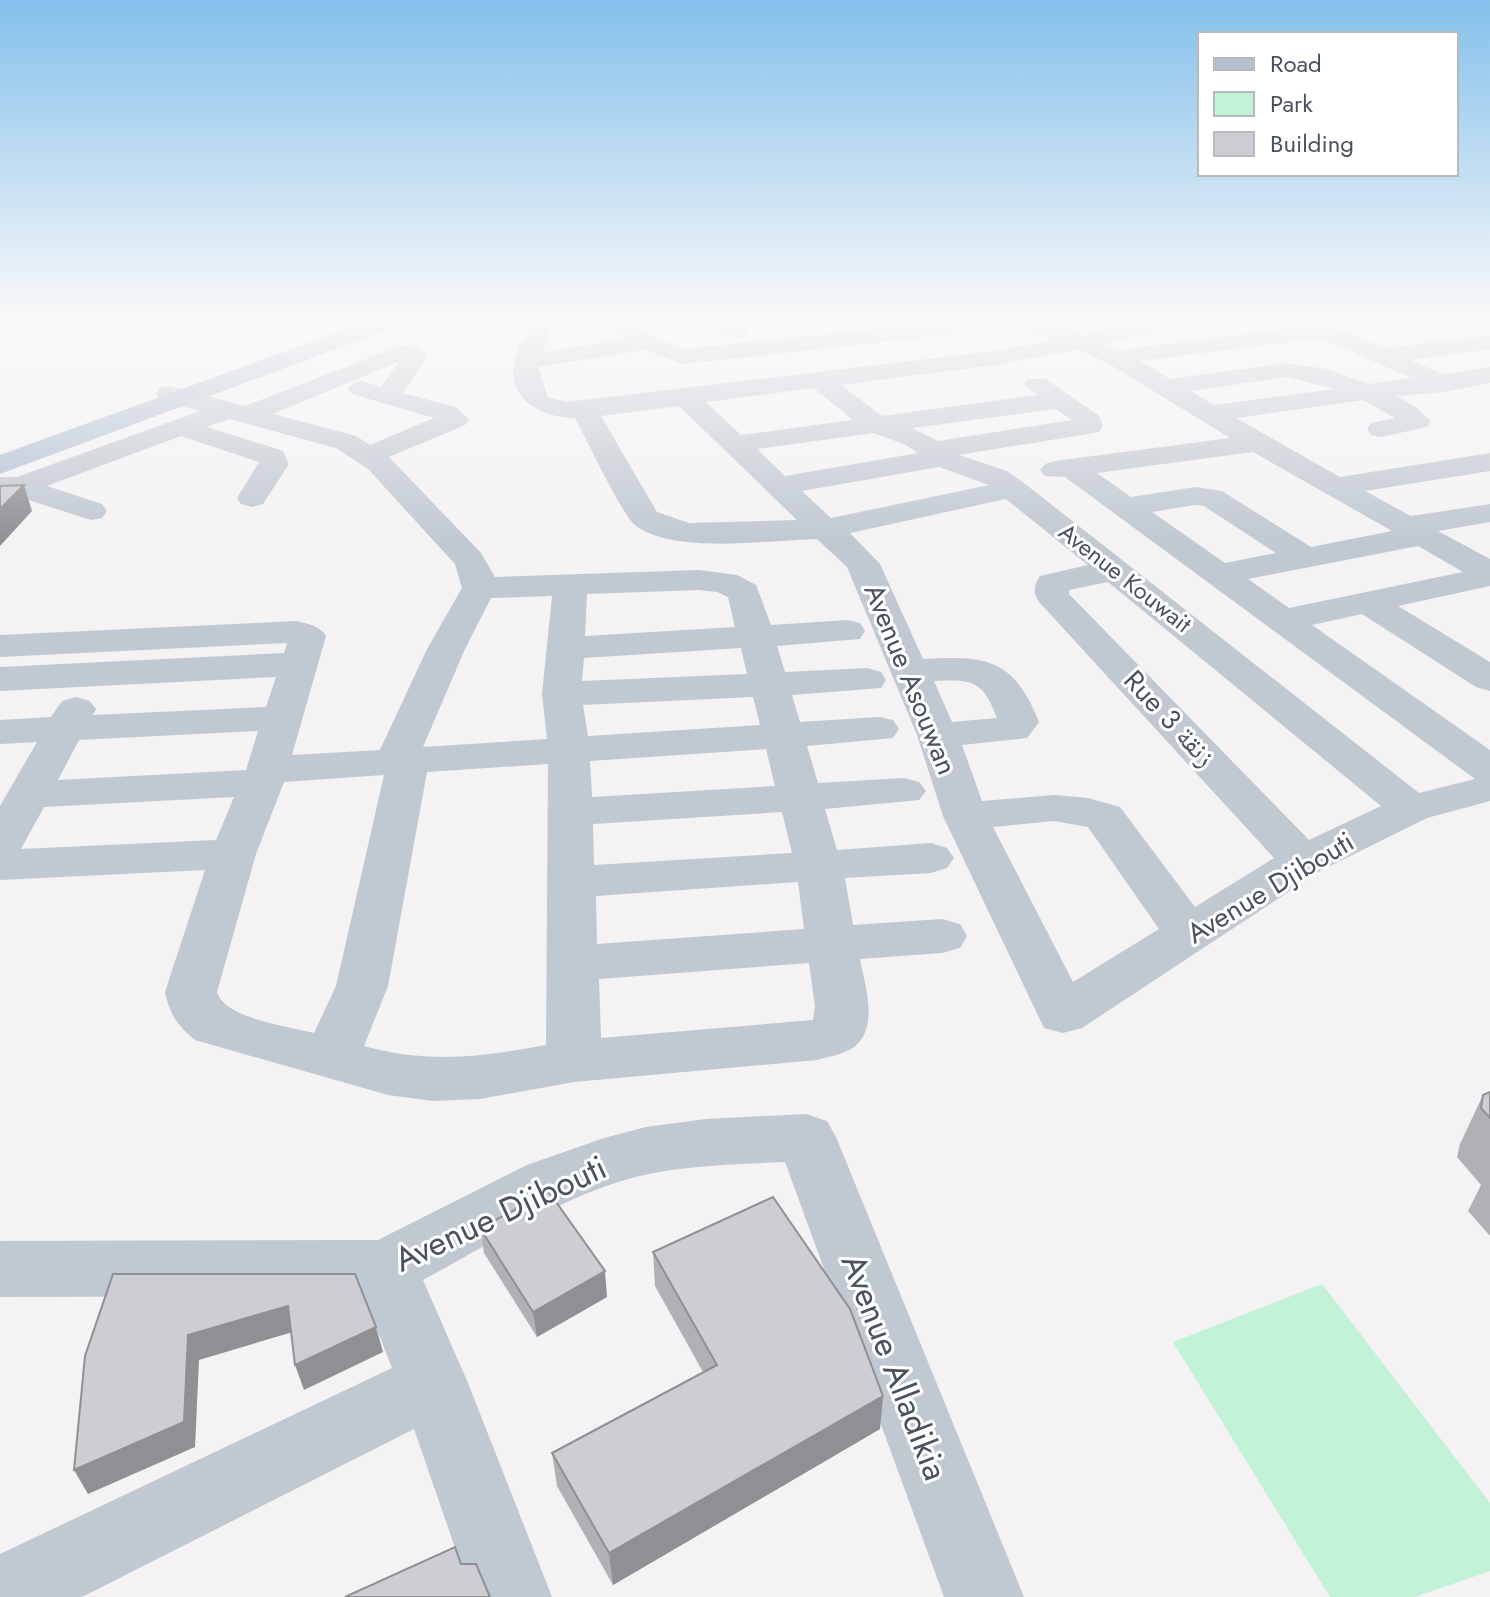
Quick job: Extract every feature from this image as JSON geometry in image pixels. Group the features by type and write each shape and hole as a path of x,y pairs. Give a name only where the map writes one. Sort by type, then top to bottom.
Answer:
{"main road":[{"path":"178,406 209,393"},
{"path":"0,455 178,406 212,393"}],"street":[{"path":"239,411 296,393"},
{"path":"368,456 455,419 446,413 375,393"},
{"path":"388,396 390,393"},
{"path":"533,393 538,402 564,410 723,393"},
{"name":"Avenue Kouwait","path":"835,393 877,425 1005,483 1411,809"},
{"path":"779,486 1089,426 1089,422 1050,393"},
{"path":"1176,393 1258,443 1486,568"},
{"path":"1364,393 1417,421 1381,429"},
{"path":"1211,414 1377,393"},
{"name":"Avenue Asouwan","path":"685,397 863,564 938,735 965,816 1063,1014"},
{"path":"734,444 1062,400"},
{"path":"178,406 273,457 274,464 252,498"},
{"path":"7,477 178,406 239,411 329,436 346,442 368,456 469,560 477,574 479,588 446,649 402,763 362,986 331,1058"},
{"path":"584,410 645,518 653,524 689,533 824,529 1071,468 1258,443"},
{"path":"1337,486 1490,462"},
{"path":"1071,468 1280,621 1482,795"},
{"path":"7,477 91,511"},
{"path":"1125,507 1195,496 1211,497 1306,558"},
{"path":"1217,575 1306,558 1490,513"},
{"path":"1280,621 1367,602 1486,568"},
{"name":"Rue 3 زنقة","path":"1116,570 1062,578 1052,583 1050,588 1057,603 1115,660 1303,861"},
{"path":"0,679 105,657 296,632 308,636 264,776 233,854 191,992 196,1012 214,1026 388,1074 433,1080 480,1078 574,1061 817,1040 832,1035 841,1026 842,1007 819,867 744,592 725,582 699,580 479,588"},
{"path":"570,586 563,648 562,694 569,750 574,1061"},
{"path":"1367,602 1490,679"},
{"path":"563,648 847,631"},
{"path":"0,646 105,657"},
{"path":"0,846 105,657"},
{"path":"911,671 987,671 996,676 1019,722 1013,729 938,735"},
{"path":"562,694 867,680"},
{"path":"0,732 282,718"},
{"path":"30,795 569,750 879,729"},
{"path":"568,812 904,791"},
{"name":"Avenue Djibouti","path":"1063,1014 1303,861 1411,809 1482,795"},
{"path":"965,816 1070,808 1104,817 1189,935"},
{"path":"0,865 233,854"},
{"path":"572,882 931,858"},
{"path":"571,963 942,936"},
{"name":"Avenue Djibouti","path":"0,1269 385,1268 549,1183 604,1162 646,1151 691,1145 806,1137"},
{"name":"Avenue Alladikia","path":"806,1137 984,1597"},
{"path":"385,1268 433,1383 512,1597"},
{"path":"0,1596 433,1383"}],"green space":[{"path":"1322,1284 1490,1503 1490,1571 1415,1597 1330,1597 1173,1342"}],"building":[{"path":"24,485 0,509 0,486"},
{"path":"1490,1092 1490,1118 1481,1108 1483,1095"},
{"path":"549,1192 605,1271 533,1312 480,1228"},
{"path":"773,1197 850,1309 883,1396 609,1553 552,1453 717,1365 653,1252"},
{"path":"113,1274 355,1274 376,1327 295,1365 288,1306 188,1335 184,1422 74,1470 85,1356"},
{"path":"455,1547 461,1564 476,1564 490,1597 345,1597"}]}
